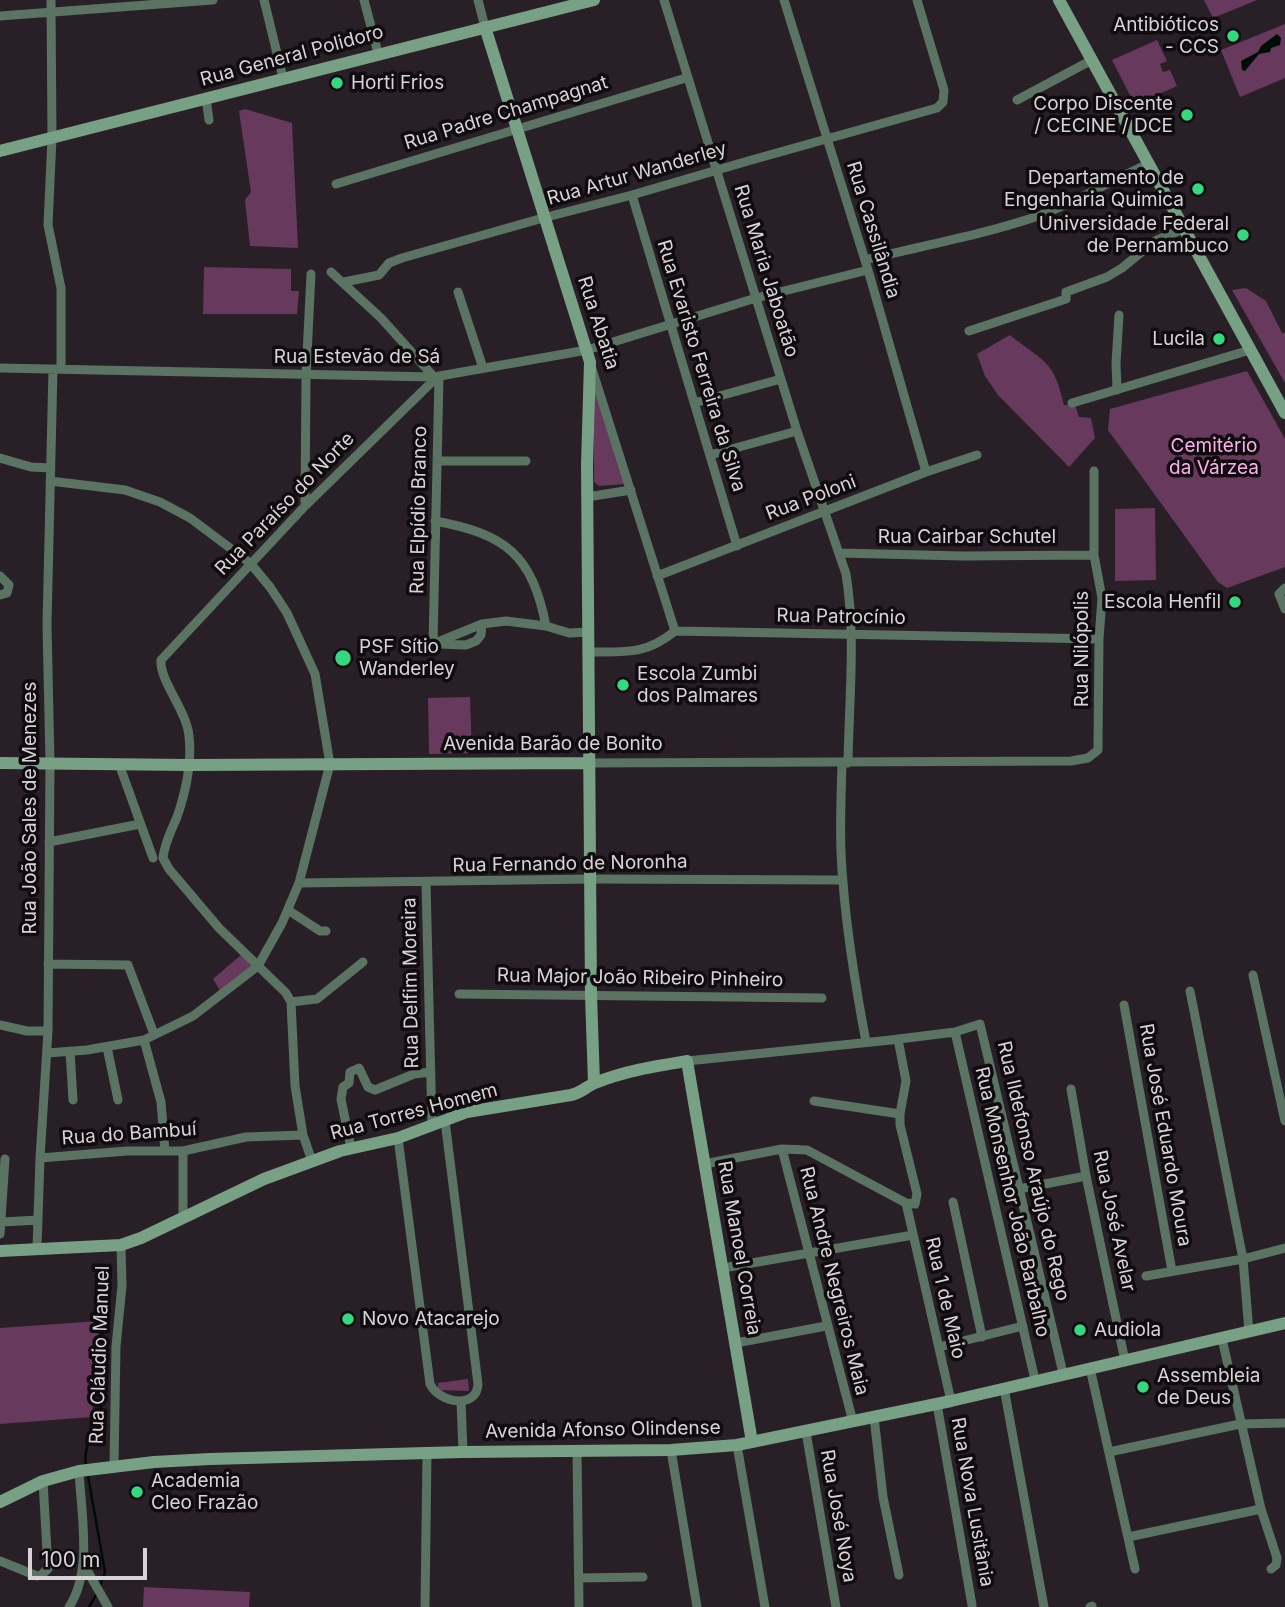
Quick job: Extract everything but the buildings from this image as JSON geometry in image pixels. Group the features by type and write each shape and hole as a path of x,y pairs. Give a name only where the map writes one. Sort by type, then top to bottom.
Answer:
{"street":[{"name":"Rua João Sales de Menezes","path":"37,1248 48,1031 50,763 47,624 50,468 61,288 48,225 52,138 51,0"},
{"path":"0,16 213,0"},
{"path":"264,0 283,78"},
{"path":"364,0 378,53"},
{"path":"478,0 485,27"},
{"name":"Rua General Polidoro","path":"0,151 594,0"},
{"name":"Rua Maria Jaboatão","path":"664,0 797,431 841,553 850,597 851,636 840,828 842,880 852,964 866,1042"},
{"name":"Rua Cassilândia","path":"784,0 867,265 926,472"},
{"name":"Rua Artur Wanderley","path":"344,282 381,274 389,262 402,258 933,110 943,102 944,90 917,0"},
{"path":"1059,0 1285,413"},
{"name":"Rua Abatia","path":"485,27 675,631"},
{"path":"1017,100 1092,60"},
{"name":"Rua Padre Champagnat","path":"336,184 686,78"},
{"path":"206,98 209,120"},
{"name":"Rua Estevão de Sá","path":"0,368 437,377 483,368 589,356 669,325 1029,219 1071,203 1147,164"},
{"name":"Rua Evaristo Ferreira da Silva","path":"632,195 737,546"},
{"path":"969,331 1066,299 1066,292 1107,277 1155,241 1183,229"},
{"path":"331,272 381,318 437,377"},
{"path":"305,506 306,375 311,274"},
{"path":"458,292 483,368"},
{"path":"1117,390 1119,315"},
{"path":"1072,402 1251,350"},
{"path":"589,356 587,497 590,995 594,1083"},
{"name":"Rua Elpídio Branco","path":"435,643 437,377"},
{"name":"Rua Paraíso do Norte","path":"189,765 190,738 187,723 163,674 161,660 305,506 437,377"},
{"path":"694,403 781,379"},
{"path":"710,455 797,431"},
{"name":"Rua Poloni","path":"657,576 926,472 977,455"},
{"path":"0,458 31,467 50,468"},
{"path":"437,461 526,461"},
{"name":"Rua Nilópolis","path":"1094,471 1094,555 1102,598 1098,744"},
{"path":"47,1053 144,1040 193,1016 258,966 299,883 330,764 315,674 304,646 270,587 250,564 190,518 160,502 125,490 50,481"},
{"path":"587,497 631,490"},
{"path":"435,521 470,527 495,538 513,552 536,586 546,626"},
{"name":"Rua Cairbar Schutel","path":"841,553 1094,555"},
{"path":"0,576 9,585 7,593 0,595"},
{"path":"1282,591 1285,609"},
{"path":"435,643 482,624 506,621 546,626 569,633 589,632"},
{"path":"435,643 471,644 481,635 482,624"},
{"path":"589,652 651,648 675,631"},
{"name":"Rua Patrocínio","path":"675,631 1099,639"},
{"name":"Avenida Barão de Bonito","path":"0,763 189,765 1072,761 1088,758 1098,750 1098,744"},
{"path":"119,764 141,824 158,856 219,928 286,993 291,1002 295,1086 303,1135 312,1161"},
{"path":"158,856 186,787 189,765"},
{"path":"49,842 141,824"},
{"name":"Rua Fernando de Noronha","path":"299,883 591,879 842,880"},
{"name":"Rua Delfim Moreira","path":"426,883 431,1072 478,1384 474,1395 461,1401"},
{"path":"288,910 320,931 326,931"},
{"path":"291,1002 317,999 363,962"},
{"path":"48,964 128,965 154,1034"},
{"path":"1253,975 1285,1121"},
{"path":"1191,991 1243,1259 1249,1332"},
{"name":"Rua Major João Ribeiro Pinheiro","path":"458,994 821,998"},
{"name":"Rua José Eduardo Moura","path":"1124,1005 1172,1271"},
{"name":"Rua Ildefonso Araújo do Rego","path":"895,1040 955,1032 979,1024 1063,1373"},
{"path":"0,1026 27,1031 48,1031"},
{"name":"Rua Monsenhor João Barbalho","path":"955,1032 1035,1380"},
{"path":"144,1040 161,1102 165,1151"},
{"path":"704,1164 782,1149 807,1150 906,1203 915,1204 917,1194 902,1137 900,1114 906,1081 895,1040"},
{"name":"Rua Torres Homem","path":"0,1251 121,1245 264,1179 312,1161 351,1148 398,1138 467,1112 579,1093 594,1083 639,1070 687,1061 895,1040"},
{"path":"107,1047 118,1100"},
{"path":"70,1051 73,1100"},
{"name":"Rua Manoel Correia","path":"687,1061 752,1442"},
{"path":"351,1148 341,1099 343,1087 349,1083 350,1072 359,1068 368,1087 375,1090 414,1074 431,1072"},
{"name":"Rua José Avelar","path":"1071,1089 1086,1176 1125,1361"},
{"path":"814,1101 900,1114"},
{"name":"Rua do Bambuí","path":"40,1158 127,1150 183,1151 246,1137 303,1135"},
{"path":"398,1138 430,1384 442,1398 461,1401 463,1452"},
{"name":"Rua Andre Negreiros Maia","path":"782,1149 853,1422"},
{"path":"183,1151 183,1216"},
{"path":"1,1234 5,1158"},
{"path":"1019,1189 1086,1176"},
{"path":"953,1202 982,1336"},
{"name":"Rua 1 de Maio","path":"906,1203 951,1401"},
{"path":"2,1222 38,1220"},
{"path":"723,1268 913,1234"},
{"name":"Rua Cláudio Manuel","path":"114,1466 116,1346 122,1286 121,1245"},
{"path":"1146,1276 1243,1259 1285,1248"},
{"name":"Avenida Afonso Olindense","path":"0,1502 43,1481 84,1470 114,1466 210,1459 671,1450 737,1445 951,1401 1285,1323"},
{"path":"736,1343 826,1326"},
{"path":"939,1348 1023,1326"},
{"path":"1222,1339 1261,1508 1277,1558 1276,1565 1271,1569"},
{"path":"1090,1368 1135,1569"},
{"path":"1004,1388 1044,1607"},
{"name":"Rua Nova Lusitânia","path":"937,1404 972,1605"},
{"path":"874,1417 883,1497 899,1575"},
{"path":"1110,1452 1240,1424 1285,1423"},
{"name":"Rua José Noya","path":"806,1432 836,1607"},
{"path":"737,1445 765,1607"},
{"path":"671,1450 697,1607"},
{"path":"578,1452 579,1607"},
{"path":"425,1607 427,1453"},
{"path":"69,1607 82,1581 84,1470"},
{"path":"0,1561 37,1576 45,1573 43,1481"},
{"path":"1128,1537 1261,1508"},
{"path":"83,1563 108,1607"},
{"path":"579,1577 643,1577"}],"green space":[{"path":"1204,0 1257,0 1213,18"},
{"path":"1285,24 1285,78 1240,97 1221,50"},
{"path":"1157,40 1167,61 1160,64 1163,72 1170,70 1177,86 1135,105 1112,60"},
{"path":"245,109 292,123 298,248 250,246 245,200 251,192 239,111"},
{"path":"204,267 291,269 291,291 299,291 297,314 203,314"},
{"path":"1246,288 1266,301 1282,333 1285,333 1285,383 1232,290"},
{"path":"1010,335 1046,363 1056,378 1064,405 1075,405 1079,417 1091,418 1095,438 1069,467 998,395 985,376 977,354"},
{"name":"Cemitério da Várzea","path":"1247,371 1285,439 1285,567 1227,588 1218,582 1108,430 1110,409"},
{"path":"594,386 625,484 599,486 594,482"},
{"path":"1155,508 1156,580 1115,581 1115,509"},
{"path":"470,697 472,753 429,754 428,698"},
{"path":"241,955 253,965 221,992 213,979"},
{"path":"99,1321 92,1417 0,1424 0,1328"},
{"path":"468,1379 469,1391 438,1390 438,1383"},
{"path":"144,1587 250,1592 249,1607 143,1607"}],"shaded area":[{"path":"1277,34 1281,38 1280,45 1271,48 1270,52 1259,54 1245,71 1242,70 1241,61 1258,52 1261,46"}],"waterway":[{"path":"86,1466 86,1450 102,1403 102,1342 107,1305"},
{"path":"88,1476 105,1572 100,1586"},
{"path":"89,1607 96,1595"}],"place":[{"name":"Antibióticos - CCS","path":"1233,36"},
{"name":"Horti Frios","path":"337,83"},
{"name":"Corpo Discente / CECINE / DCE","path":"1187,115"},
{"name":"Departamento de Engenharia Quimica","path":"1198,189"},
{"name":"Universidade Federal de Pernambuco","path":"1243,235"},
{"name":"Lucila","path":"1219,339"},
{"name":"Escola Henfil","path":"1235,602"},
{"name":"PSF Sítio Wanderley","path":"343,658"},
{"name":"Escola Zumbi dos Palmares","path":"623,685"},
{"name":"Novo Atacarejo","path":"348,1319"},
{"name":"Audiola","path":"1080,1330"},
{"name":"Assembleia de Deus","path":"1143,1387"},
{"name":"Academia Cleo Frazão","path":"137,1492"}]}
